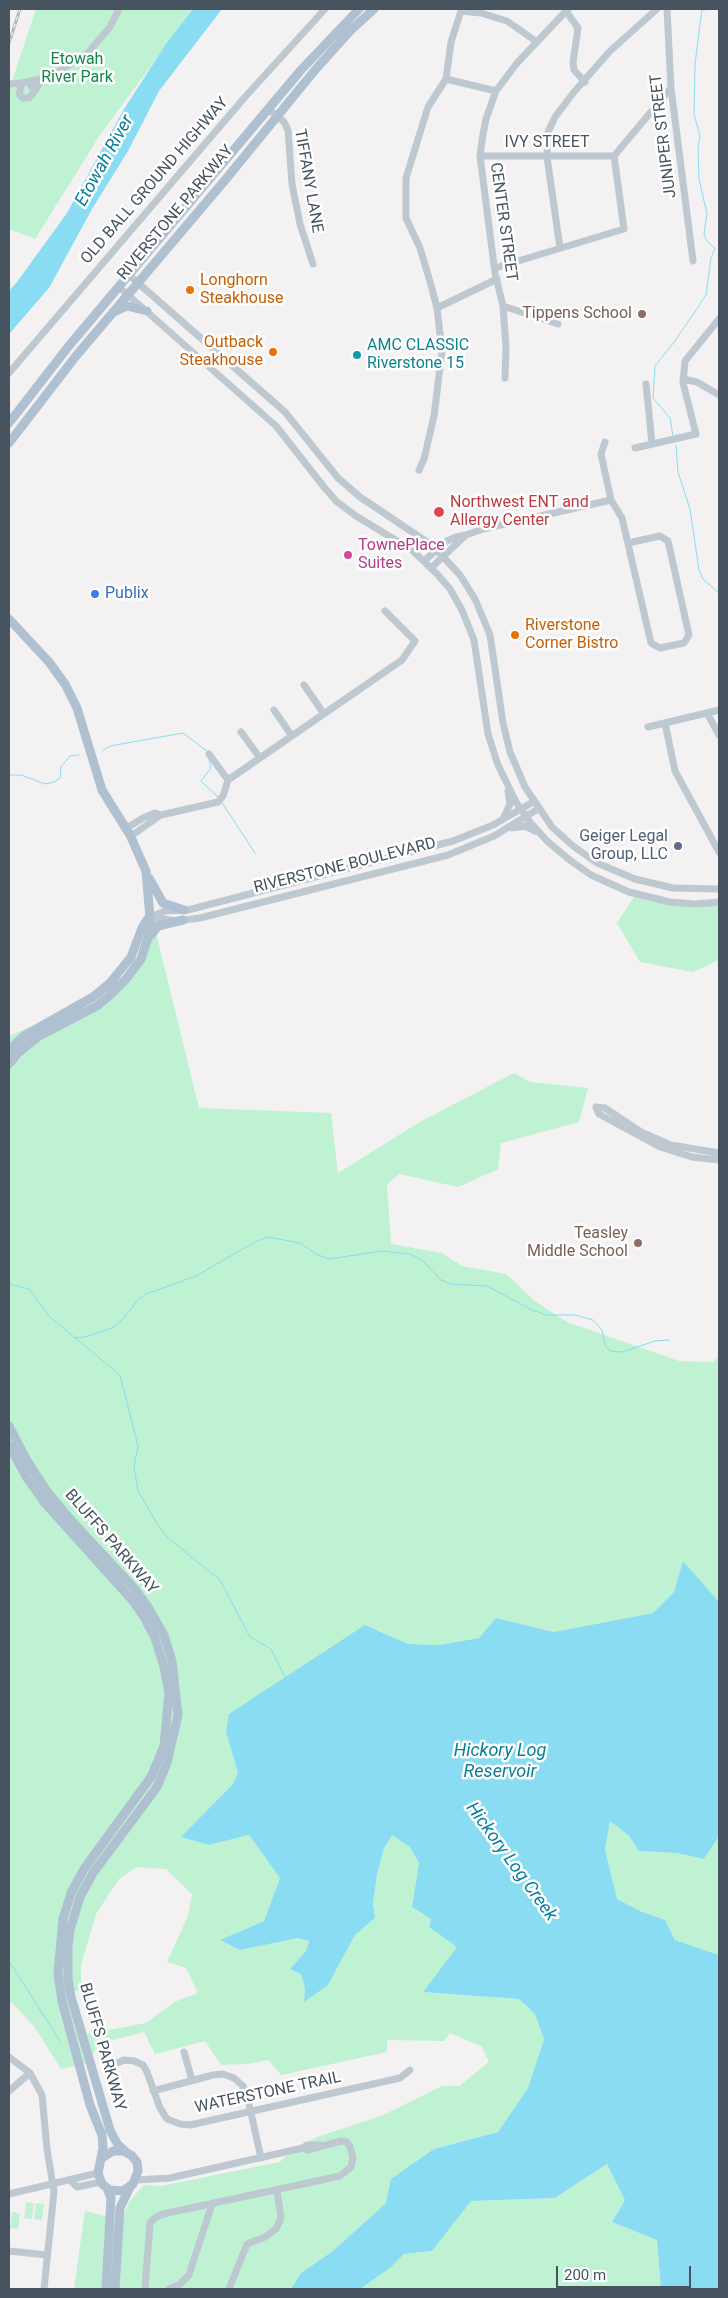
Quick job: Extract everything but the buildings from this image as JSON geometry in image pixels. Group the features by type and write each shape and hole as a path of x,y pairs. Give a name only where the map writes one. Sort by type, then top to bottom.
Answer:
{"main road":[{"name":"RIVERSTONE PARKWAY","path":"9,423 52,366 322,46 359,9"},
{"name":"RIVERSTONE PARKWAY","path":"9,443 54,383 328,54 374,9"},
{"path":"112,313 127,306 146,311"},
{"path":"9,618 49,662 71,696 82,720 102,790 128,833 163,902 184,910"},
{"path":"9,1050 24,1036 70,1015 96,1006 126,979 141,959 151,929 146,871"},
{"path":"9,1064 18,1053 93,997 122,970 131,957 142,928 149,917"},
{"path":"148,940 158,926 183,920"},
{"name":"BLUFFS PARKWAY","path":"9,1426 26,1459 46,1490 133,1601 155,1638 164,1667 169,1694 168,1722 164,1746 151,1777 84,1869 72,1893 63,1919 58,1950 58,1974 62,2001 74,2024 110,2130 118,2145 134,2158 138,2167"},
{"name":"BLUFFS PARKWAY","path":"9,1446 27,1478 44,1502 101,1559"},
{"name":"BLUFFS PARKWAY","path":"74,2024 90,2105 102,2135 102,2158 98,2164 98,2173"},
{"path":"102,2158 113,2151 127,2152"},
{"path":"115,2289 120,2208 133,2184 138,2167"},
{"path":"98,2173 111,2198 106,2289"},
{"path":"104,2185 118,2191 133,2184"}],"street":[{"path":"9,84 23,98 29,98 40,84 88,52 110,28 119,9"},
{"name":"OLD BALL GROUND HIGHWAY","path":"9,373 245,97 325,9"},
{"path":"560,248 547,157 548,132 555,117 574,92 585,82 610,51 657,9"},
{"name":"JUNIPER STREET","path":"667,9 671,88 693,261"},
{"path":"567,10 578,28 572,62 574,70 585,82"},
{"name":"CENTER STREET","path":"505,378 506,347 503,306 495,268 480,156 486,119 496,90 512,69 567,10"},
{"path":"418,470 424,459 434,416 442,351 437,308 420,248 406,218 404,189 420,127 428,107 446,78 451,42 461,11 481,13 507,21 537,42"},
{"path":"9,84 26,83 50,77"},
{"path":"446,78 496,90"},
{"path":"26,83 34,92"},
{"path":"19,94 26,83"},
{"path":"495,268 624,229 614,156 671,88"},
{"name":"TIFFANY LANE","path":"269,109 288,130 292,184 300,224 313,264"},
{"name":"IVY STREET","path":"480,156 614,156"},
{"path":"129,275 285,412 338,478 360,497 410,529 437,550 468,587 486,623 493,651 507,743 520,778 536,806 552,827 573,846 613,870 635,880 667,887 698,890 719,888"},
{"path":"437,308 497,279"},
{"path":"119,287 276,426 336,501 356,516 405,546 424,561 454,596 472,632 480,664 490,742 508,786 521,809 541,834 578,866 622,890 670,902 695,904 719,902"},
{"path":"503,306 558,324"},
{"path":"635,448 696,434 683,379 685,361 719,319"},
{"path":"683,379 697,382 719,395"},
{"path":"646,384 652,444"},
{"path":"606,442 601,454 611,500 622,518 651,643 660,648 684,643 689,635 668,541 660,536 628,543"},
{"path":"424,561 456,536 611,500"},
{"path":"431,568 466,535"},
{"path":"128,833 161,815 218,802 223,796 228,780 402,660 415,641 385,611"},
{"path":"304,684 324,714"},
{"path":"274,710 292,736"},
{"path":"648,727 719,710"},
{"path":"707,713 719,735"},
{"path":"664,723 675,771 719,852"},
{"path":"241,732 260,758"},
{"path":"209,754 228,780"},
{"path":"501,820 510,804 508,786"},
{"name":"RIVERSTONE BOULEVARD","path":"149,917 165,911 184,910 440,845 478,832 521,809 536,806"},
{"name":"RIVERSTONE BOULEVARD","path":"149,917 163,920 200,918 448,855 472,847 500,833 526,816 536,806"},
{"path":"500,833 519,826 525,826 541,834"},
{"path":"719,1153 671,1145 641,1132 605,1108 596,1107 599,1114 660,1147 692,1157 719,1160"},
{"path":"184,2052 192,2080"},
{"path":"9,2057 30,2073 39,2085 42,2095 47,2149 54,2183 44,2289"},
{"name":"WATERSTONE TRAIL","path":"110,2071 115,2064 124,2060 134,2060 143,2065 160,2108 167,2119 180,2124 190,2125 400,2078 410,2070"},
{"path":"9,2091 30,2073"},
{"path":"153,2091 222,2074 234,2078 242,2086 261,2158"},
{"path":"133,2184 156,2178 170,2178 341,2141 346,2142 350,2147 353,2157 352,2167 340,2176 162,2214 150,2223 145,2289 154,2289"},
{"path":"138,2167 141,2171 156,2178"},
{"path":"9,2194 70,2180 73,2177 98,2173"},
{"path":"70,2180 78,2187 104,2185"},
{"path":"230,2289 248,2244 264,2237 276,2228 281,2218 278,2190"},
{"path":"169,2289 180,2284 189,2275 212,2204"},
{"path":"9,2251 47,2255"}],"green space":[{"name":"Etowah River Park","path":"36,9 193,9 100,135 35,239 9,229 9,90"},
{"path":"636,894 680,903 715,903 719,898 719,960 693,972 640,962 617,923"},
{"path":"155,922 157,937 199,1108 331,1113 338,1173 418,1123 514,1073 530,1082 588,1088 579,1122 501,1143 498,1169 458,1187 399,1174 387,1185 391,1244 442,1253 462,1266 506,1274 536,1302 567,1322 679,1361 713,1362 719,1357 719,1602 683,1562 674,1592 653,1613 554,1632 497,1618 479,1638 439,1645 408,1644 365,1625 226,1732 238,1773 233,1784 181,1837 209,1845 249,1835 280,1878 264,1921 220,1940 240,1950 298,1938 309,1941 306,1951 290,1969 301,1974 305,1988 304,2001 328,1985 355,1935 375,1918 373,1903 377,1875 384,1848 392,1834 410,1847 419,1863 412,1907 431,1919 429,1927 457,1947 423,1992 519,1999 535,2014 544,2039 528,2088 498,2132 434,2149 386,2203 333,2251 301,2273 291,2289 74,2289 85,2211 116,2219 123,2216 130,2201 144,2185 161,2186 280,2162 292,2149 320,2136 381,2116 442,2086 459,2086 489,2062 482,2047 450,2033 444,2041 387,2040 387,2052 281,2075 269,2060 247,2064 221,2065 205,2041 155,2054 144,2032 101,2043 85,2064 61,2069 34,2026 9,2000 9,1036 41,1022 85,1008 120,984 137,964","holes":["137,1867 166,1869 192,1894 188,1916 167,1962 186,1968 198,1993 174,2002 146,2023 87,2034 74,1991 81,1990 81,1965 96,1914 119,1879"]},
{"path":"610,1821 629,1836 639,1851 677,1853 704,1859 719,1836 719,1955 675,1940 665,1920 640,1911 617,1899 605,1849"},
{"path":"607,2164 625,2200 612,2222 657,2240 661,2289 360,2289 390,2268 404,2254 432,2251 470,2201 555,2198"},
{"path":"26,2202 34,2203 32,2219 24,2218"},
{"path":"36,2203 44,2204 42,2220 34,2219"},
{"path":"12,2212 20,2213 18,2229 10,2228"}],"water":[{"name":"Etowah River","path":"193,9 222,9 159,91 128,151 92,209 49,288 9,334 9,291 67,213 124,109 166,44"},
{"name":"Hickory Log Reservoir","path":"683,1561 719,1602 719,1836 704,1859 677,1853 639,1851 629,1836 610,1821 605,1849 617,1899 640,1911 665,1920 675,1940 719,1955 719,2289 661,2289 657,2240 612,2222 625,2200 607,2164 555,2198 471,2201 432,2251 404,2254 390,2268 360,2289 291,2289 301,2273 333,2251 386,2203 391,2179 434,2149 498,2132 528,2088 544,2039 535,2014 519,1999 423,1992 457,1947 429,1927 431,1919 412,1907 419,1863 410,1847 392,1835 384,1848 377,1875 373,1903 375,1918 355,1935 328,1985 304,2002 305,1988 301,1974 290,1969 306,1951 309,1941 298,1938 240,1950 220,1940 264,1921 280,1878 249,1835 209,1845 181,1837 233,1784 238,1773 226,1732 229,1714 365,1625 408,1644 439,1645 479,1638 496,1618 554,1632 653,1613 674,1592"}],"waterway":[{"path":"673,436 670,418 653,398 655,366 675,341 706,295 711,258 715,248 706,240 704,233 707,214 699,179 698,148 700,136 694,114 695,64 702,9"},
{"path":"703,10 719,9"},
{"path":"676,445 678,472 690,509 699,570 703,579 719,593"},
{"path":"102,751 110,746 183,733 208,752"},
{"path":"9,775 21,775 45,784 54,782 60,778 61,767 70,756 79,755"},
{"path":"209,759 211,768 201,781 219,798"},
{"path":"221,801 255,853"},
{"path":"74,1338 85,1337 112,1328 146,1294 196,1276 255,1242 268,1237 300,1243 316,1254 329,1259 382,1251 410,1254 422,1260 441,1280 451,1284 487,1286 532,1310 547,1315 575,1315 593,1320 602,1330 605,1345 610,1351 622,1352 655,1341 669,1340"},
{"name":"Hickory Log Creek","path":"9,1284 29,1289 49,1316 120,1375 138,1446 134,1467 138,1491 167,1537 220,1580 250,1637 271,1649 285,1677"},
{"path":"9,1961 60,2041"}],"railway":[{"path":"9,43 20,9"}],"place":[{"name":"Longhorn Steakhouse","path":"190,290"},
{"name":"Tippens School","path":"642,314"},
{"name":"Outback Steakhouse","path":"273,352"},
{"name":"AMC CLASSIC Riverstone 15","path":"357,355"},
{"name":"Northwest ENT and Allergy Center","path":"439,512"},
{"name":"TownePlace Suites","path":"348,555"},
{"name":"Publix","path":"95,594"},
{"name":"Riverstone Corner Bistro","path":"515,635"},
{"name":"Geiger Legal Group, LLC","path":"678,846"},
{"name":"Teasley Middle School","path":"638,1243"}]}
